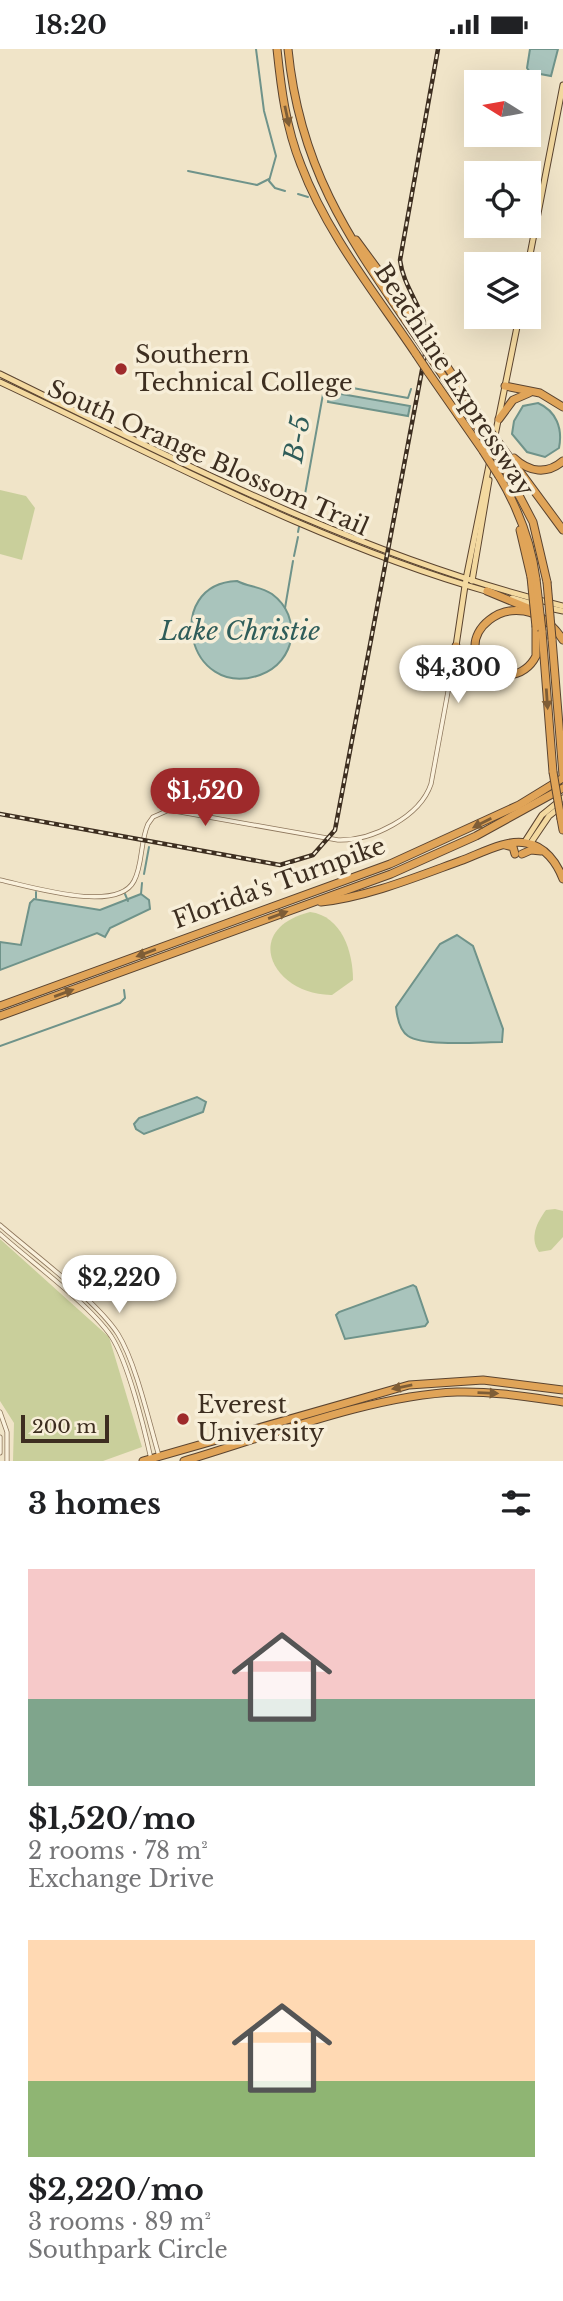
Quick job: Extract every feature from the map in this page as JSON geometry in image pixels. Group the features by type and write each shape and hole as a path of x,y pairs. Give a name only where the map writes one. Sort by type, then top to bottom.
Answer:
{"highway":[{"name":"Beachline Expressway","path":"277,49 291,135 314,197 340,243 483,451 520,516 530,545 554,772 563,830"},
{"name":"Beachline Expressway","path":"288,49 295,103 310,159 348,233 501,461 533,522 547,582 563,777"},
{"path":"348,233 420,327 487,427 563,530"},
{"path":"505,386 540,393 563,407"},
{"path":"499,419 518,395 540,393"},
{"path":"504,448 520,463 535,470 551,469 563,461"},
{"path":"487,591 542,615 563,638"},
{"path":"498,675 482,665 475,647 478,631 492,617 510,610 528,611 546,621 563,638"},
{"path":"452,668 498,675 518,674 532,663 537,650 539,629"},
{"path":"456,646 458,664 464,670"},
{"name":"Florida's Turnpike","path":"0,1006 399,860 519,805 563,777"},
{"name":"Florida's Turnpike","path":"0,1016 450,849 563,788"},
{"path":"307,904 330,901 409,878 505,845 532,842 556,864 563,879"},
{"path":"505,845 513,847 518,854 533,849 545,852"},
{"path":"456,1392 457,1386 470,1380"},
{"path":"153,1460 385,1390 470,1380 513,1382 563,1390"},
{"path":"184,1461 389,1401 456,1392 508,1394 563,1402"}],"main road":[{"path":"531,252 563,85"},
{"path":"456,646 517,329"},
{"name":"South Orange Blossom Trail","path":"0,375 288,510 365,543 487,591 563,611"},
{"name":"South Orange Blossom Trail","path":"0,382 350,544 468,582 563,606"},
{"path":"350,544 365,543"},
{"path":"532,842 550,809 563,798"},
{"path":"532,842 549,816 563,805"}],"street":[{"path":"0,880 100,898 124,890 133,883 144,832 153,817 176,810 347,841 409,816 423,802 430,784 456,646"},
{"path":"0,1225 102,1316 117,1333 129,1357 153,1460"},
{"path":"0,1234 98,1321 112,1337 122,1359 153,1460"},
{"path":"0,1412 7,1432 8,1461"},
{"path":"0,1437 0,1453"}],"green space":[{"path":"0,490 26,496 35,508 22,560 0,554"},
{"path":"310,912 330,920 338,928 351,958 353,980 332,995 311,992 294,985 281,974 273,961 270,946 275,933 288,921"},
{"path":"546,1210 563,1211 563,1237 551,1250 539,1252 534,1236 537,1225"},
{"path":"0,1239 109,1337 142,1447 103,1461 13,1461 14,1423 0,1401"}],"water":[{"path":"530,49 558,49 551,76 541,74 541,70 527,68"},
{"path":"330,392 410,406 408,416 328,402"},
{"path":"538,403 554,415 560,434 559,448 545,457 527,452 512,434 514,421 523,406"},
{"name":"Lake Christie","path":"237,581 268,591 282,604 291,626 291,638 288,650 272,669 260,675 235,679 215,672 201,657 193,639 192,619 199,601 213,587"},
{"path":"141,894 149,900 150,909 110,928 105,937 97,933 0,970 0,942 21,945 30,903 34,899 100,910"},
{"path":"457,935 473,946 503,1029 502,1042 427,1042 408,1036 401,1027 396,1007 440,944"},
{"path":"197,1097 206,1102 203,1112 144,1134 136,1129 134,1124 139,1118"},
{"path":"413,1285 428,1322 425,1326 345,1339 336,1315 339,1312"}],"waterway":[{"name":"B-5","path":"256,49 264,111 276,156 269,181 275,188 285,191"},
{"path":"188,171 257,185 269,179"},
{"name":"B-5","path":"298,194 308,197"},
{"name":"B-5","path":"302,511 325,383 408,398 411,389"},
{"name":"B-5","path":"298,532 299,527"},
{"name":"B-5","path":"294,556 298,537"},
{"name":"B-5","path":"285,608 293,561"},
{"path":"144,874 149,847"},
{"path":"141,894 142,883"},
{"path":"36,892 36,898"},
{"path":"125,894 128,901"},
{"path":"0,1046 120,1003 125,998 124,990"}],"railway":[{"path":"0,814 280,865 313,855 335,830 426,349 425,325 406,283 400,260 438,49"}],"place":[{"name":"Southern Technical College","path":"121,369"},
{"name":"Everest University","path":"183,1419"}]}
